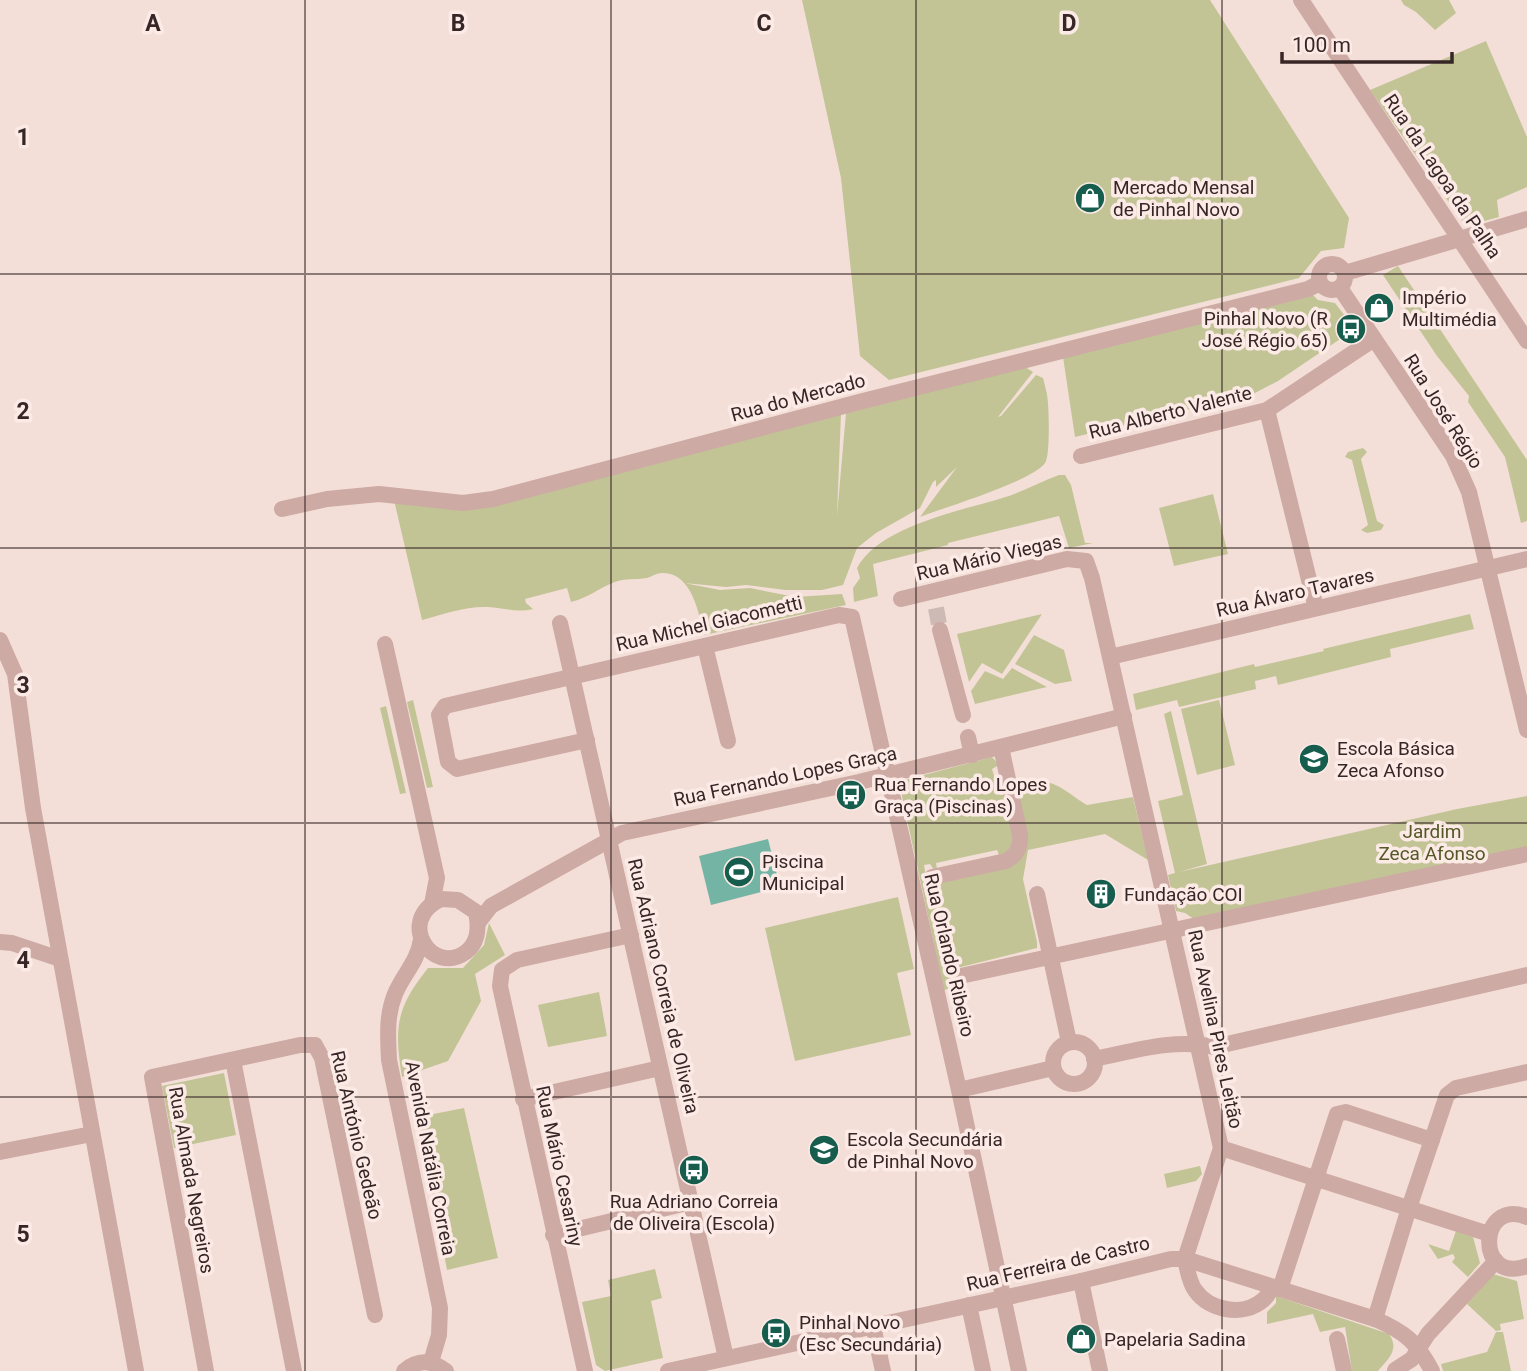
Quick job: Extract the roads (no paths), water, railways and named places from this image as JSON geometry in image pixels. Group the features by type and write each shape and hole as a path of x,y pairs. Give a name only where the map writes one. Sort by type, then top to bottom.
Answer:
{"street":[{"name":"Rua da Lagoa da Palha","path":"1301,0 1527,341"},
{"path":"1343,281 1340,266 1327,265 1321,270 1320,283 1331,291 1343,281 1527,219"},
{"name":"Rua José Régio","path":"1343,281 1374,339 1462,473 1489,568 1527,730"},
{"name":"Rua do Mercado","path":"282,509 327,499 379,494 463,503 494,499 863,401 1308,289 1320,283"},
{"name":"Rua Alberto Valente","path":"1081,456 1267,410 1374,339"},
{"path":"1267,410 1316,608"},
{"name":"Rua Mário Viegas","path":"901,599 1067,559 1086,561"},
{"name":"Rua Álvaro Tavares","path":"1110,657 1527,559"},
{"name":"Rua Avelina Pires Leitão","path":"1086,561 1093,578 1173,931 1195,1043 1221,1148 1185,1259"},
{"path":"934,591 936,608"},
{"name":"Rua Michel Giacometti","path":"587,740 460,769 453,768 448,762 439,715 445,706 844,614 854,621"},
{"name":"Rua Orlando Ribeiro","path":"854,621 1019,1371"},
{"name":"Rua Adriano Correia de Oliveira","path":"560,623 726,1357"},
{"path":"940,630 963,715"},
{"path":"0,640 15,674 33,808 136,1371"},
{"path":"384,644 437,878 445,891 476,912 478,923 474,943 463,954 425,958 412,967"},
{"path":"705,646 728,741"},
{"name":"Rua Fernando Lopes Graça","path":"478,923 491,906 622,833 888,775 1124,716"},
{"path":"968,737 972,755"},
{"path":"932,877 1006,861 1019,849 1020,835 1001,747"},
{"path":"956,977 1527,854"},
{"path":"432,904 437,878"},
{"path":"1037,894 1069,1042"},
{"path":"436,956 421,939 420,919 432,904 442,899 491,906"},
{"name":"Rua Mário Cesariny","path":"585,1371 500,986 502,970 517,960 631,935"},
{"name":"Avenida Natália Correia","path":"421,939 419,953 395,992 387,1022 389,1060 440,1308 439,1335 431,1362"},
{"path":"0,942 12,943 60,959"},
{"path":"1094,1059 1177,1043 1214,1047 1527,975"},
{"path":"1069,1042 1086,1046 1094,1059 1091,1076 1079,1084 1061,1080 1053,1068 1057,1050 1069,1042"},
{"name":"Rua António Gedeão","path":"233,1060 300,1045 315,1045 322,1058 375,1315"},
{"path":"233,1060 294,1371"},
{"name":"Rua Almada Negreiros","path":"206,1371 152,1077 233,1060"},
{"path":"523,1099 660,1068"},
{"path":"959,1090 1053,1068"},
{"path":"1375,1319 1444,1100 1451,1091 1527,1072"},
{"path":"1185,1259 1195,1290 1209,1303 1222,1309 1249,1308 1276,1288 1334,1117 1341,1112 1433,1140"},
{"path":"0,1152 92,1134"},
{"path":"1221,1148 1489,1234"},
{"path":"553,1235 691,1202"},
{"path":"1527,1217 1513,1214 1505,1216 1498,1220 1489,1234 1489,1248 1496,1261 1510,1269 1527,1266"},
{"name":"Rua Ferreira de Castro","path":"668,1371 1171,1259 1185,1259 1375,1319 1397,1329 1419,1349 1430,1371"},
{"path":"1398,1367 1412,1359 1428,1334 1496,1261"},
{"path":"1081,1281 1100,1371"},
{"path":"969,1306 979,1370"},
{"path":"873,1326 883,1371"},
{"path":"1397,1329 1404,1346 1398,1367"},
{"path":"1337,1339 1344,1371"},
{"path":"743,1354 747,1371"},
{"path":"404,1371 414,1364 431,1362 446,1371"},
{"path":"1398,1367 1430,1371"}],"water":[{"name":"Piscina Municipal","path":"768,839 780,887 711,905 699,856"}],"tunnel":[{"path":"936,608 940,630"}],"place":[{"name":"Mercado Mensal de Pinhal Novo","path":"1090,198"},
{"name":"Império Multimédia","path":"1379,308"},
{"name":"Pinhal Novo (R José Régio 65)","path":"1351,329"},
{"name":"Escola Básica Zeca Afonso","path":"1314,759"},
{"name":"Rua Fernando Lopes Graça (Piscinas)","path":"851,795"},
{"name":"Piscina Municipal","path":"739,872"},
{"name":"Fundação COI","path":"1101,894"},
{"name":"Escola Secundária de Pinhal Novo","path":"824,1150"},
{"name":"Rua Adriano Correia de Oliveira (Escola)","path":"694,1170"},
{"name":"Pinhal Novo (Esc Secundária)","path":"776,1333"},
{"name":"Papelaria Sadina","path":"1081,1339"}],"park label":[{"name":"Jardim Zeca Afonso","path":"1432,842"}]}
